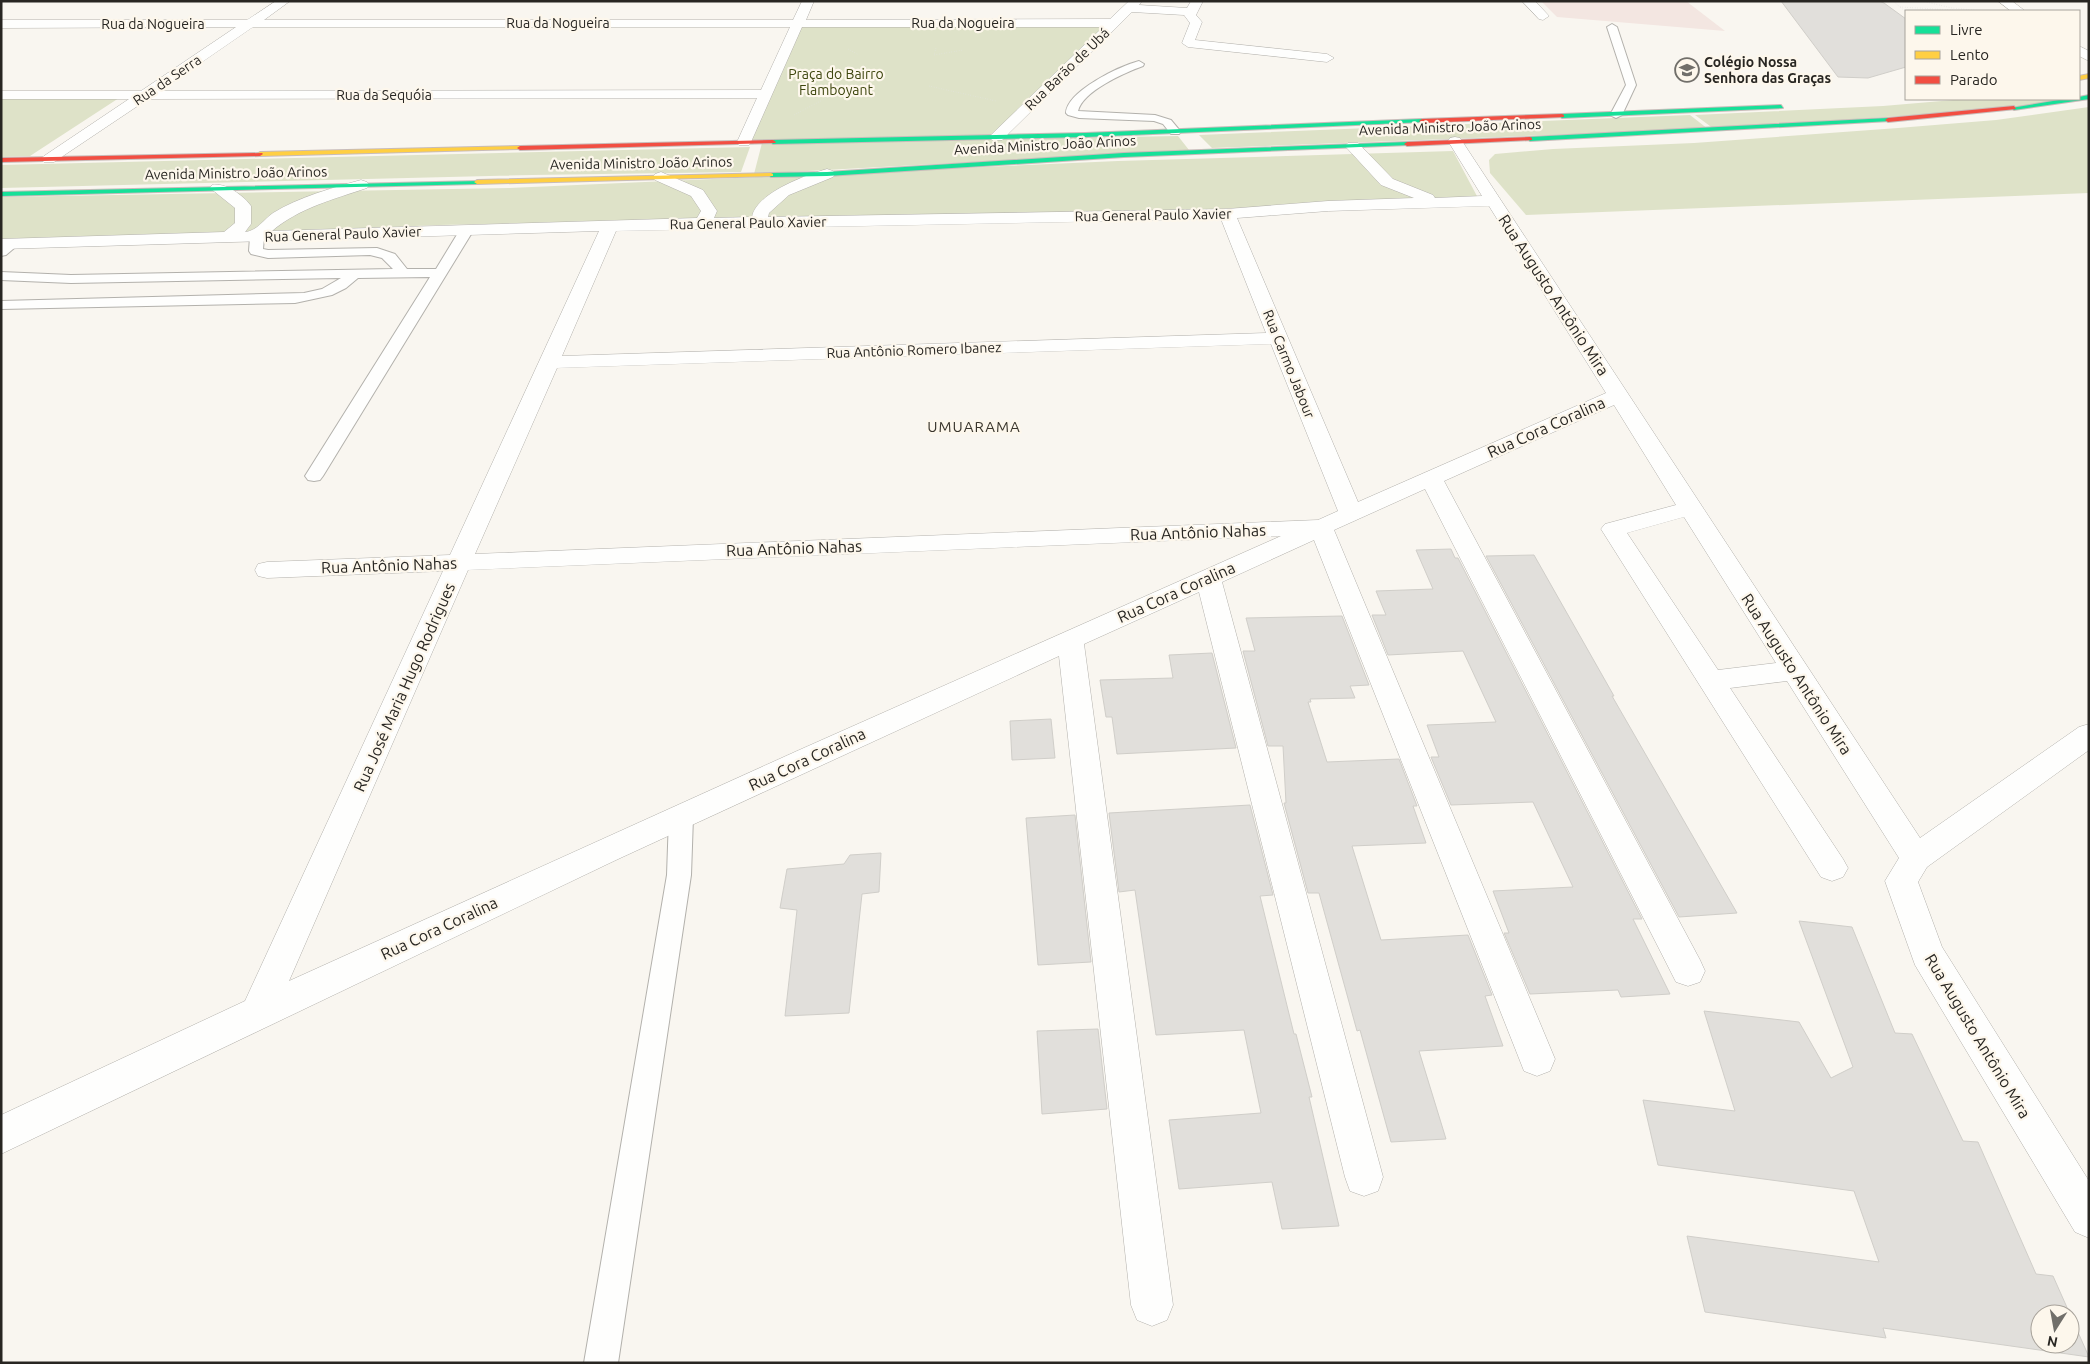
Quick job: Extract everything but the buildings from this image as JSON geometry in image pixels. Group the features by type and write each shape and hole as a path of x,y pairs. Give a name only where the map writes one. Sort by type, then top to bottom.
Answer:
{"main road":[{"name":"Avenida Ministro João Arinos","path":"1,194 828,174 1050,159 1589,137 1903,119 2000,110 2068,100"},
{"name":"Avenida Ministro João Arinos","path":"1,160 1175,132 1792,107"},
{"path":"1589,137 1606,134 1618,129 1621,123 1616,115"},
{"path":"1353,146 1351,138 1357,131 1370,126 1388,124"}],"street":[{"name":"Rua da Serra","path":"49,159 284,1"},
{"path":"744,142 808,1"},
{"path":"1528,1 1543,16"},
{"path":"2004,1 2018,10"},
{"path":"1131,7 1193,10 1196,22 1188,43 1327,58"},
{"name":"Rua Barão de Ubá","path":"997,137 1131,7"},
{"path":"969,23 971,8"},
{"name":"Rua da Nogueira","path":"1,24 1115,23"},
{"name":"Rua da Sequóia","path":"1,95 768,90"},
{"name":"Rua Augusto Antônio Mira","path":"1455,141 1916,858 1901,881 1927,954 2089,1218"},
{"path":"1353,146 1387,182 1437,202"},
{"path":"759,223 761,211 783,192 828,174"},
{"path":"661,177 697,193 709,211 704,224"},
{"path":"1328,206 1375,192 1387,182"},
{"path":"257,236 267,224 303,204 361,185"},
{"path":"218,188 243,206 243,224 229,237"},
{"name":"Rua General Paulo Xavier","path":"5,247 257,236 610,226 1227,214 1328,206 1494,200"},
{"name":"Rua Carmo Jabour","path":"1227,214 1351,514"},
{"name":"Rua José Maria Hugo Rodrigues","path":"258,1011 610,226"},
{"name":"Rua Antônio Romero Ibanez","path":"550,362 1279,338"},
{"name":"Rua Cora Coralina","path":"1,1135 258,1011 680,817 1070,639 1618,395"},
{"path":"1431,479 1688,971"},
{"path":"1691,508 1613,529 1832,868"},
{"path":"1320,527 1537,1059"},
{"name":"Rua Antônio Nahas","path":"267,570 1320,527"},
{"path":"1208,578 1364,1177"},
{"path":"1070,639 1152,1305"},
{"path":"1711,681 1794,670"},
{"path":"1916,858 2089,735"}],"lane":[{"path":"1612,27 1631,85 1616,115"},
{"path":"1139,64 1117,72 1086,91 1072,108 1072,113 1079,116 1154,118 1166,122 1175,132"},
{"path":"314,476 466,230"},
{"path":"257,236 256,251 268,254 383,252 391,256 403,273"},
{"path":"1,276 71,279 440,273"},
{"path":"1,305 295,299 322,295 343,285 354,274"},
{"path":"601,1363 679,875 680,817"}],"path":[{"path":"1822,1 1828,8 1825,8"},
{"path":"1893,1 1905,11"},
{"path":"1922,1 1956,10"},
{"path":"1900,7 1956,10"},
{"path":"768,90 849,86"},
{"path":"929,86 1027,108"}],"shaded area":[{"path":"1541,1 1686,1 1725,31 1557,17"}],"green space":[{"name":"Praça do Bairro Flamboyant","path":"798,23 1115,23 997,137 744,142"},
{"path":"1,98 119,98 30,156 1,157"},
{"path":"1953,100 2067,100 2001,109 1714,129 1695,115 1883,106"},
{"path":"2089,107 2089,193 1526,215 1490,173 1489,160 1495,154 1553,149 1694,143 1898,128 1996,120"},
{"path":"1690,115 1708,129 1212,148 1199,135"},
{"path":"1178,136 1189,150 754,174 762,143"},
{"path":"750,147 741,172 532,175 1,188 1,165"},
{"path":"1453,151 1478,198 1215,209 439,225 1,240 1,197 509,188 1118,161"}],"traffic: fast":[{"path":"2080,98 2089,97"},
{"path":"2014,108 2069,100"},
{"path":"1562,116 1781,107"},
{"path":"1530,139 1888,120"},
{"path":"773,142 1085,135 1422,121"},
{"path":"771,175 827,174 1124,155 1407,144"},
{"path":"1,194 477,182"}],"traffic: slow":[{"path":"2080,78 2089,76"},
{"path":"260,154 520,148"},
{"path":"477,182 771,175"}],"traffic: jam":[{"path":"1888,120 2014,108"},
{"path":"1422,121 1562,116"},
{"path":"1407,144 1530,139"},
{"path":"520,148 773,142"},
{"path":"1,160 260,154"}],"place":[{"name":"Colégio Nossa Senhora das Graças","path":"1687,70"}],"district":[{"name":"UMUARAMA","path":"974,427"}]}
